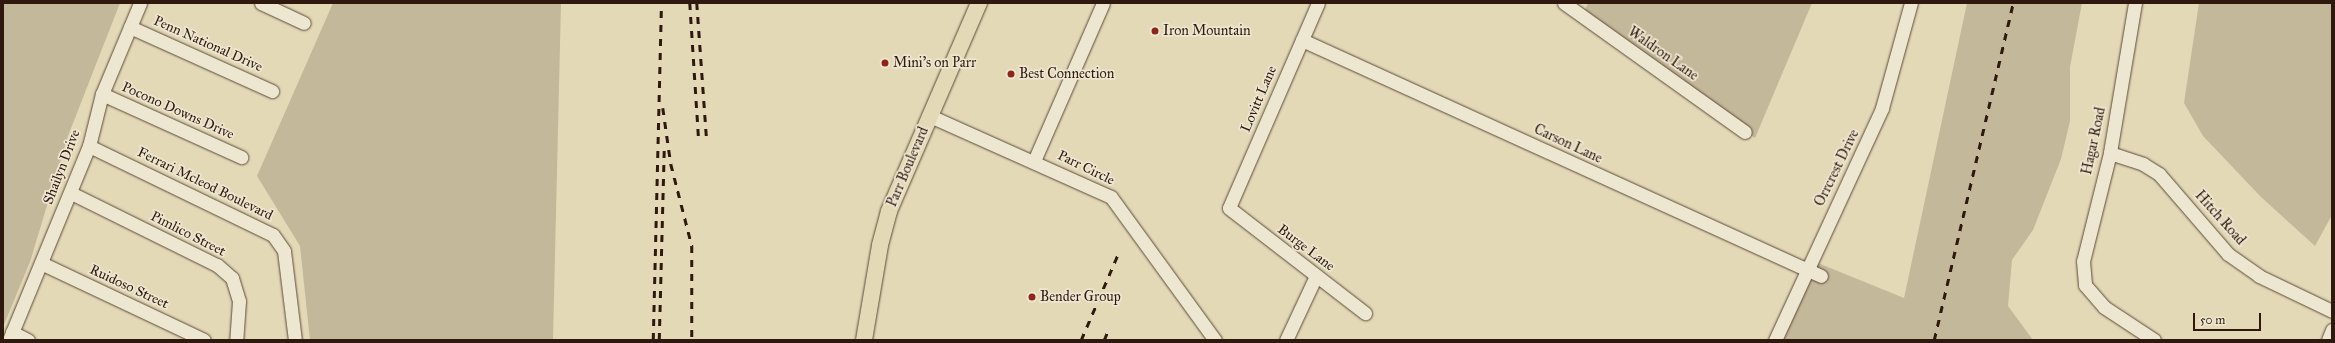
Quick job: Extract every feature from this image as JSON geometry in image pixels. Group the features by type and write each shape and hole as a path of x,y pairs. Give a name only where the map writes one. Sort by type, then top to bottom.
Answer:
{"main road":[{"name":"Parr Boulevard","path":"864,340 880,245 889,211 979,3"}],"street":[{"name":"Shailyn Drive","path":"10,336 71,193 89,146 102,94 140,3"},
{"path":"261,3 304,23"},
{"path":"1034,161 1103,3"},
{"name":"Lovitt Lane","path":"1229,208 1318,3"},
{"name":"Waldron Lane","path":"1564,3 1745,132"},
{"name":"Orrcrest Drive","path":"1775,340 1805,270 1882,108 1911,3"},
{"name":"Hagar Road","path":"2135,3 2110,153 2083,261 2085,285 2118,319 2154,340"},
{"name":"Penn National Drive","path":"130,27 272,90"},
{"name":"Carson Lane","path":"1302,40 1821,276"},
{"name":"Pocono Downs Drive","path":"102,94 241,157"},
{"name":"Parr Circle","path":"930,116 1100,190 1121,207 1215,340"},
{"name":"Ferrari Mcleod Boulevard","path":"89,146 273,235 284,251 295,340"},
{"name":"Hitch Road","path":"2110,153 2143,164 2159,174 2228,254 2259,276 2332,311"},
{"name":"Pimlico Street","path":"71,193 217,265 232,278 239,301 236,340"},
{"name":"Burge Lane","path":"1229,208 1365,313"},
{"name":"Ruidoso Street","path":"41,263 204,340"},
{"path":"1286,340 1316,276"},
{"path":"2328,340 2332,330"},
{"path":"10,336 28,340"}],"shaded area":[{"path":"3,3 120,3 68,136 30,262 3,327"},
{"path":"333,3 561,3 553,340 310,340 300,246 257,176"},
{"path":"1588,3 1812,3 1755,138 1582,16"},
{"path":"1967,3 2082,3 2070,67 2070,121 2061,159 2033,230 2012,260 2008,306 2033,340 1783,340 1818,263 1904,298"},
{"path":"2199,3 2332,3 2332,215 2315,246 2261,197 2203,136 2184,103"}],"railway":[{"path":"653,340 661,3"},
{"path":"690,3 699,142"},
{"path":"697,3 707,141"},
{"path":"1934,340 2013,3"},
{"path":"663,108 671,164 692,246 692,340"},
{"path":"659,340 664,148"},
{"path":"1081,340 1118,254"},
{"path":"1104,340 1107,333"}],"place":[{"name":"Iron Mountain","path":"1155,31"},
{"name":"Mini's on Parr","path":"885,63"},
{"name":"Best Connection","path":"1011,74"},
{"name":"Bender Group","path":"1032,297"}]}
